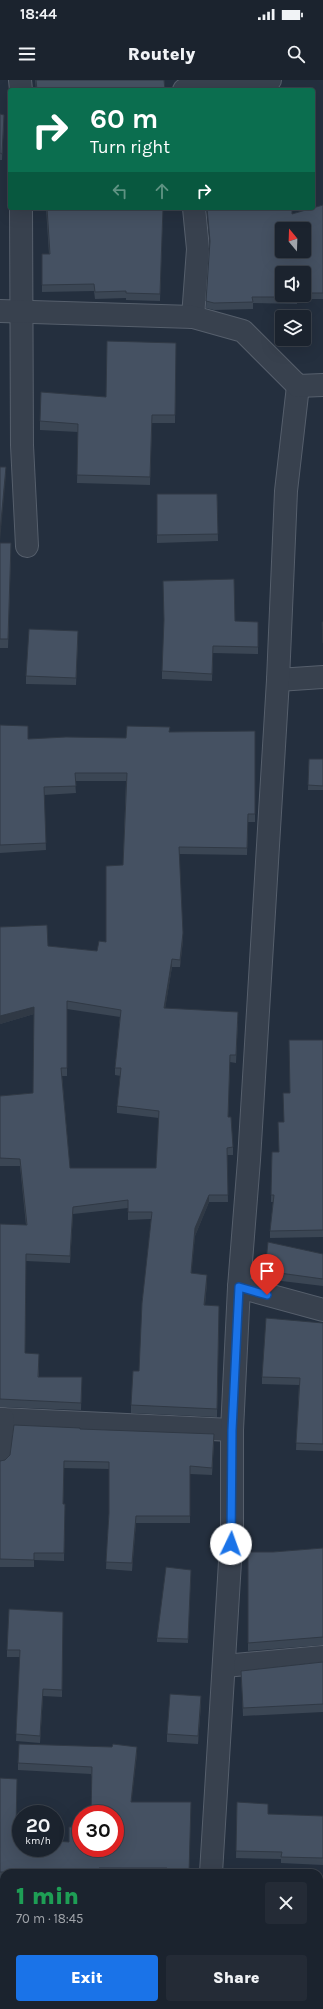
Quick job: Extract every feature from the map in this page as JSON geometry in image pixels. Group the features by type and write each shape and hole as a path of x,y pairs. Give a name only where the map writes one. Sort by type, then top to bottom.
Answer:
{"street":[{"path":"201,88 270,80"},
{"path":"21,210 22,445 27,546"},
{"path":"193,317 198,249 194,210"},
{"path":"0,311 193,317 244,331 298,386 323,385"},
{"path":"211,1869 232,1529 232,1430 239,1287 249,1160 278,680 286,491 298,386"},
{"path":"278,680 323,677"},
{"path":"239,1287 323,1310"},
{"path":"0,1456 2,1419 232,1430"},
{"path":"224,1666 323,1656"}],"building":[{"path":"36,80 164,80 165,88 37,88"},
{"path":"0,114 4,115 2,154 0,153"},
{"path":"323,205 323,293 311,293 311,266 275,266 275,297 252,297 253,302 214,303 206,301 210,241 207,210 292,210 292,214 306,210 315,210 315,207"},
{"path":"47,210 163,210 160,294 126,293 126,291 95,292 94,284 42,285 42,254 50,254"},
{"path":"107,341 176,343 175,415 152,415 150,477 77,475 78,424 40,421 41,392 106,397"},
{"path":"0,467 6,467 0,532"},
{"path":"157,494 217,494 218,534 157,535"},
{"path":"0,543 11,543 8,639 0,639"},
{"path":"234,579 235,621 258,622 258,647 213,646 212,674 162,671 164,620 163,581"},
{"path":"322,622 323,622 323,643"},
{"path":"29,629 78,631 76,678 26,676"},
{"path":"0,725 28,726 28,739 66,737 126,738 127,726 170,727 169,732 255,731 255,814 248,814 247,848 179,847 183,933 180,960 172,959 164,1008 238,1012 236,1055 230,1055 228,1117 231,1117 233,1147 227,1148 228,1195 209,1195 195,1228 191,1273 207,1275 204,1305 219,1306 217,1409 131,1405 133,1371 139,1371 142,1303 152,1212 128,1212 128,1200 73,1207 70,1256 26,1254 25,1353 39,1354 38,1377 82,1377 81,1403 0,1399 0,1224 27,1225 20,1159 0,1158 0,1096 33,1093 34,1007 0,1016 0,927 47,925 48,946 97,951 99,941 106,942 106,866 123,865 127,773 75,773 76,786 44,787 46,843 0,845","holes":["67,1001 121,1010 115,1068 121,1068 117,1106 159,1111 156,1168 70,1168 61,1068 67,1068"]},
{"path":"309,759 323,759 323,786 308,785"},
{"path":"289,1040 323,1040 323,1230 270,1231 274,1195 271,1195 272,1152 279,1152 278,1122 284,1122 283,1093 290,1093"},
{"path":"268,1242 323,1254 323,1279 265,1271"},
{"path":"266,1318 323,1323 323,1444 296,1443 300,1378 262,1377"},
{"path":"14,1425 214,1434 212,1468 190,1466 190,1516 136,1516 132,1563 106,1562 109,1513 109,1462 64,1461 64,1553 34,1553 34,1560 0,1559 0,1461 5,1460 10,1455"},
{"path":"323,1548 323,1637 248,1643 248,1552 273,1552"},
{"path":"166,1567 191,1570 188,1639 157,1638"},
{"path":"9,1609 63,1612 62,1690 43,1689 40,1736 16,1734 20,1650 7,1650"},
{"path":"323,1662 323,1704 243,1708 241,1671"},
{"path":"170,1694 201,1696 198,1736 167,1734"},
{"path":"19,1744 112,1747 113,1744 137,1747 131,1802 191,1802 189,1869 0,1869 0,1778 17,1779 16,1805 12,1805 12,1857 64,1857 64,1842 69,1842 69,1827 72,1827 72,1857 124,1857 124,1805 91,1805 92,1767 18,1763"},
{"path":"237,1802 268,1804 268,1814 323,1816 323,1858 281,1857 282,1852 236,1851"}],"route":[{"path":"231,1544 232,1430 239,1287 267,1295"}]}
